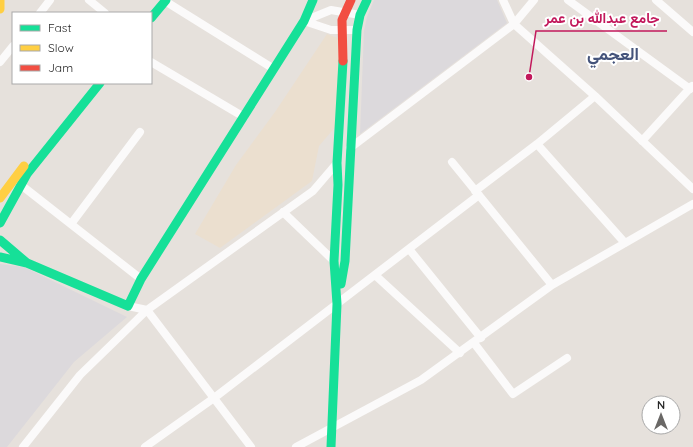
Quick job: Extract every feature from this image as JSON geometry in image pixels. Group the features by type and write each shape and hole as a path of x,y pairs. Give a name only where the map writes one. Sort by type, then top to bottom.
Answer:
{"main road":[{"path":"0,0 0,9"},
{"path":"147,12 162,0"},
{"path":"152,16 162,0"},
{"path":"0,257 27,262 128,306 141,279 304,21 312,0"},
{"path":"331,447 337,304 334,261 338,185 337,163 344,48 342,20 351,0"},
{"path":"337,304 345,260 357,30 360,15 367,0"},
{"path":"0,198 89,84"},
{"path":"0,223 27,174 99,84"},
{"path":"0,240 27,262"}],"street":[{"path":"41,12 50,0"},
{"path":"89,0 104,12"},
{"path":"162,0 274,68"},
{"path":"504,0 514,24 595,96 693,190"},
{"path":"23,447 80,375 147,310 313,191 352,146 514,24 534,0"},
{"path":"568,0 692,87 642,141"},
{"path":"656,0 693,32"},
{"path":"304,21 331,10 360,15"},
{"path":"304,21 331,30 357,30"},
{"path":"0,62 12,47"},
{"path":"152,63 244,117"},
{"path":"145,447 214,398 409,249 595,96"},
{"path":"71,224 140,132"},
{"path":"537,144 625,243"},
{"path":"452,162 552,285"},
{"path":"21,185 141,279"},
{"path":"296,447 421,380 552,285 693,204"},
{"path":"283,212 334,261"},
{"path":"409,249 478,340 513,394 567,358"},
{"path":"375,275 460,353"},
{"path":"128,306 147,310 251,447"}],"shaded area":[{"path":"374,0 497,0 507,23 360,134 364,31 367,17"},
{"path":"327,34 340,39 337,125 319,146 312,181 220,248 195,234 236,165 275,112"},
{"path":"0,264 24,267 127,317 74,362 7,447 0,447"}],"traffic: fast":[{"path":"152,17 166,0"},
{"path":"27,263 128,306 141,279 304,21 313,0"},
{"path":"341,284 345,261 357,30 360,15 367,0"},
{"path":"331,447 337,304 334,261 338,185 337,163 343,61"},
{"path":"0,223 27,174 99,84"},
{"path":"0,240 27,263 0,257"}],"traffic: slow":[{"path":"0,0 0,9"},
{"path":"0,198 24,166"}],"traffic: jam":[{"path":"343,61 342,20 351,0"}],"place":[{"name":"جامع عبدالله بن عمر","path":"529,77"}],"district":[{"name":"العجمي","path":"613,54"}]}
